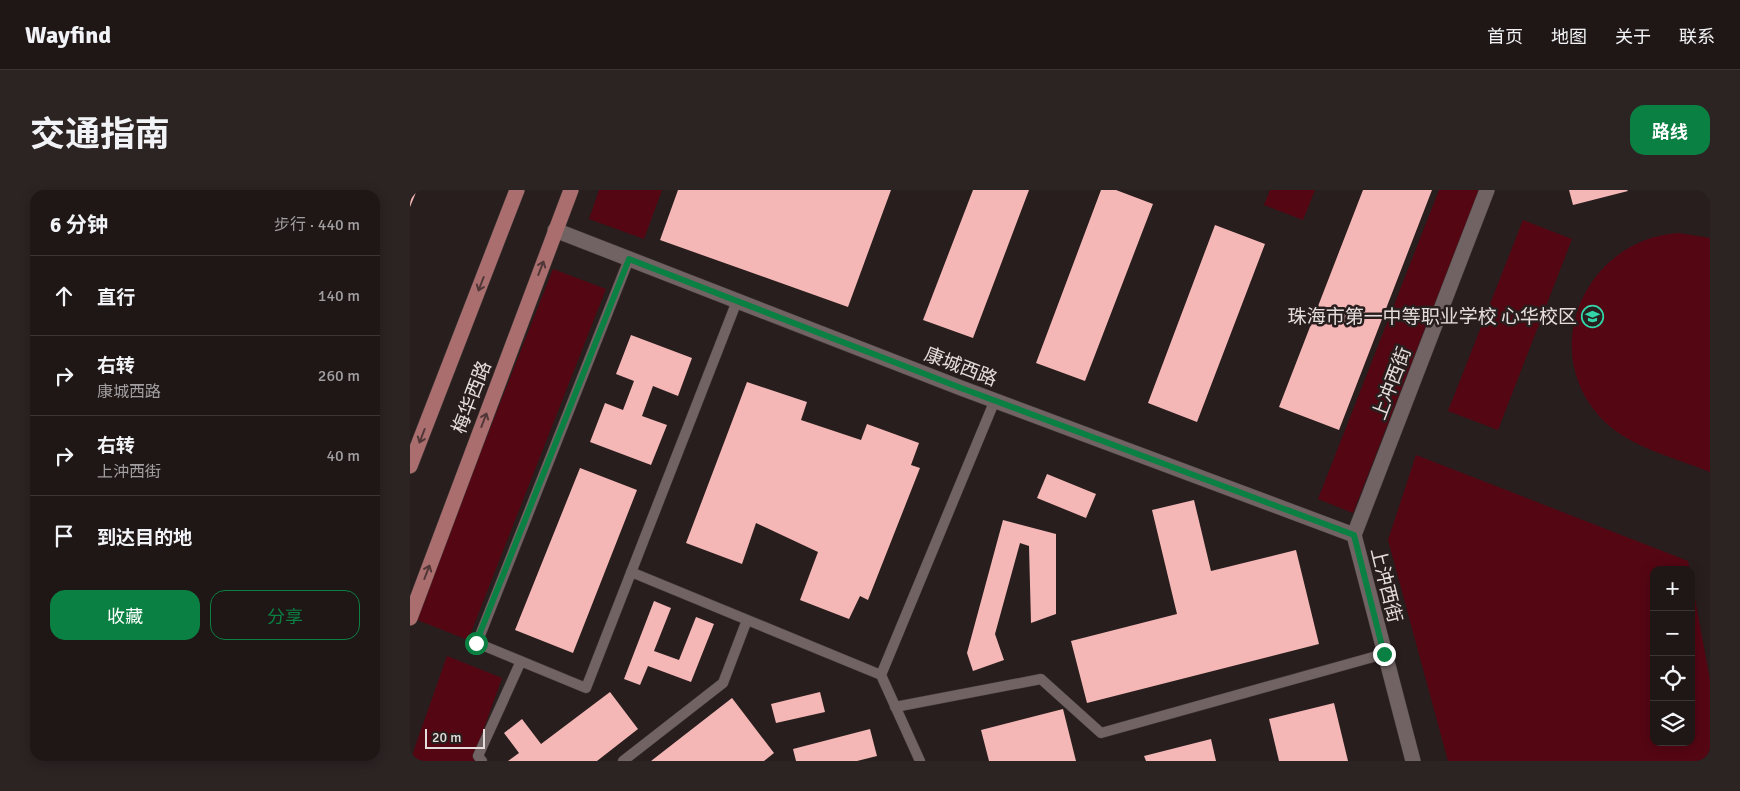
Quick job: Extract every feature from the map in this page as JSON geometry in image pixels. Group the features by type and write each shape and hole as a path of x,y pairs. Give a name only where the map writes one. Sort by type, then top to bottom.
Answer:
{"main road":[{"name":"梅华西路","path":"410,466 517,190"},
{"name":"梅华西路","path":"410,618 571,190"}],"street":[{"name":"上冲西街","path":"1354,535 1487,190"},
{"name":"康城西路","path":"555,230 995,400 1354,535"},
{"name":"上沖西街","path":"1354,535 1413,761"}],"lane":[{"path":"629,259 476,643 586,688 737,301"},
{"path":"881,675 995,400"},
{"path":"631,572 881,675 920,761"},
{"path":"623,761 723,682 747,620"},
{"path":"896,707 1041,679 1101,733 1384,654"},
{"path":"482,761 478,756 521,662"}],"shaded area":[{"path":"599,190 662,190 644,239 589,219"},
{"path":"1270,190 1315,190 1303,220 1264,205"},
{"path":"1439,190 1479,190 1353,513 1318,499"},
{"path":"1523,220 1572,239 1498,430 1448,411"},
{"path":"1678,233 1710,238 1710,472 1651,450 1610,427 1599,416 1581,388 1573,359 1573,329 1582,300 1597,275 1619,254 1646,240"},
{"path":"553,269 606,289 468,640 415,619"},
{"path":"1416,455 1688,561 1689,566 1650,566 1650,746 1695,746 1695,599 1710,680 1710,761 1448,761 1388,540"},
{"path":"447,656 502,678 474,756 478,761 410,761"}],"building":[{"path":"410,190 417,190 410,207"},
{"path":"678,190 891,190 848,307 660,240"},
{"path":"973,190 1029,190 973,338 923,320"},
{"path":"1101,190 1116,190 1153,204 1085,381 1036,363"},
{"path":"1363,190 1432,190 1339,430 1279,407"},
{"path":"1569,190 1627,190 1628,191 1573,205"},
{"path":"1215,225 1265,244 1197,422 1148,403"},
{"path":"631,335 692,358 678,396 653,386 642,416 667,425 651,465 590,442 605,403 623,410 634,381 616,374"},
{"path":"747,382 807,402 801,420 861,440 867,424 919,443 911,465 920,468 868,600 860,596 849,619 800,600 818,552 756,523 742,564 686,543"},
{"path":"580,468 637,490 573,653 515,630"},
{"path":"1047,474 1096,494 1086,518 1037,498"},
{"path":"1194,500 1211,571 1296,550 1319,644 1087,703 1071,641 1177,614 1152,510"},
{"path":"1003,520 1056,534 1056,614 1031,623 1029,546 1020,543 995,634 1004,660 973,671 967,653"},
{"path":"654,601 671,608 654,651 679,660 696,617 714,624 691,682 648,666 640,685 624,679"},
{"path":"610,692 638,729 597,761 508,761 519,753 504,733 522,719 541,744"},
{"path":"820,692 825,712 776,723 771,704"},
{"path":"732,698 774,753 764,761 651,761"},
{"path":"1334,703 1348,761 1279,761 1269,719"},
{"path":"1063,709 1076,761 989,761 981,730"},
{"path":"870,729 877,756 857,761 796,761 793,749"},
{"path":"1211,739 1216,761 1146,761 1144,756"}],"place":[{"name":"珠海市第一中等职业学校 心华校区","path":"1593,316"}],"route":[{"path":"476,643 629,259 961,388 1354,535 1384,654"}]}
